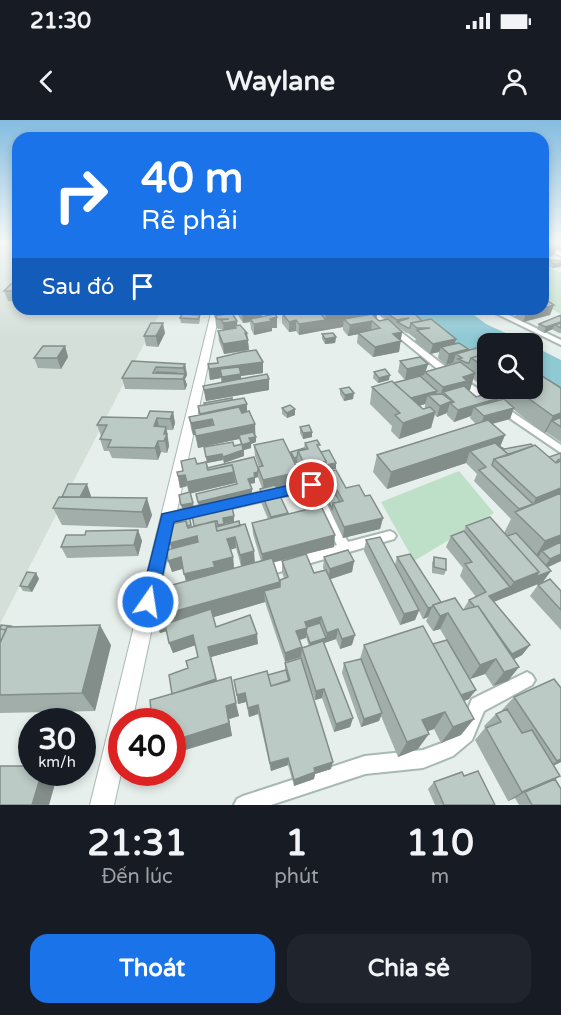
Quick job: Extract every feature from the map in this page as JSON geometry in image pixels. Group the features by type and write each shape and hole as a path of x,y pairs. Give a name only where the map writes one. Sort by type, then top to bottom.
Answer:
{"street":[{"path":"102,805 154,600 168,518 215,315"},
{"path":"375,315 443,369 561,450"},
{"path":"503,315 561,343"},
{"path":"168,518 312,485 345,548"},
{"path":"252,574 390,536"},
{"path":"243,805 365,765 423,759 447,750 466,734 478,705 527,680"}],"shaded area":[{"path":"0,274 12,274 12,315 159,315 0,624"}],"green space":[{"path":"549,274 561,274 561,314 549,308"},
{"path":"459,471 494,513 414,561 381,502"}],"water":[{"path":"412,315 474,315 486,324 505,333 477,333 477,358 439,337"},
{"path":"543,351 561,360 561,408 543,396"}],"building":[{"path":"11,284 12,284 12,291 4,291"},
{"path":"182,315 200,315 198,319 180,318"},
{"path":"233,315 237,321 223,323 221,320 229,319 217,319 215,316"},
{"path":"270,315 277,317 270,319 272,321 254,324 250,319"},
{"path":"284,315 322,315 326,320 299,324 296,320 289,322"},
{"path":"373,315 379,321 388,319 402,332 393,334 401,341 375,347 358,333 380,328 372,321 350,325 344,319"},
{"path":"390,315 416,315 422,321 411,323 408,328 397,322 409,318 397,320"},
{"path":"561,315 561,322 546,327 539,324"},
{"path":"431,319 456,339 433,344 417,330 430,328 417,328 411,323"},
{"path":"151,323 163,323 156,336 144,336"},
{"path":"240,325 247,333 245,333 248,340 223,344 218,331 236,328 235,326"},
{"path":"333,333 336,337 325,339 322,334"},
{"path":"459,343 468,349 449,354 441,347"},
{"path":"43,346 65,346 57,358 34,358"},
{"path":"477,348 477,356 471,358 469,363 458,359 462,358 456,354"},
{"path":"256,350 263,362 209,369 208,364 218,363 217,358"},
{"path":"420,357 428,364 407,369 400,361"},
{"path":"132,361 185,364 183,368 156,367 153,373 185,374 183,379 122,378"},
{"path":"460,362 475,373 463,377 467,381 443,387 425,372"},
{"path":"239,367 241,374 222,377 220,369"},
{"path":"385,369 390,375 379,378 374,372"},
{"path":"267,374 269,379 204,390 203,386"},
{"path":"420,376 437,391 411,398 394,383"},
{"path":"543,377 561,388 561,413 553,416 529,399 543,399"},
{"path":"392,381 423,409 430,407 435,412 403,423 395,415 400,413 372,387"},
{"path":"464,386 477,399 496,399 458,410 450,403 454,402 443,392"},
{"path":"349,387 354,393 345,395 340,389"},
{"path":"442,394 452,401 440,406 428,395"},
{"path":"232,398 232,400 205,405 204,403"},
{"path":"244,398 247,404 200,414 198,406"},
{"path":"504,399 514,408 484,416 474,407"},
{"path":"290,405 295,409 287,413 282,408"},
{"path":"239,407 242,413 249,411 255,424 196,436 194,429 214,425 212,419 191,423 189,417"},
{"path":"150,411 173,412 170,419 157,418 154,426 166,427 164,434 167,434 164,441 158,441 155,448 108,447 111,440 100,439 107,425 97,425 102,417 147,418"},
{"path":"561,417 561,427 552,421"},
{"path":"488,420 505,435 391,472 377,455"},
{"path":"309,425 312,432 303,433 300,427"},
{"path":"253,432 256,437 249,438 251,442 242,445 239,435"},
{"path":"283,439 299,472 263,480 258,467 263,466 254,445"},
{"path":"317,440 320,445 317,445 326,461 307,469 298,451 308,449 305,443"},
{"path":"233,442 234,446 242,444 243,450 223,457 222,454 206,457 204,447"},
{"path":"495,443 509,455 494,459 492,465 533,504 519,509 479,470 486,467 470,451"},
{"path":"531,444 533,446 509,455 499,446 504,449"},
{"path":"535,445 556,463 561,461 561,488 536,498 494,459"},
{"path":"304,448 298,451 297,457 294,458 291,452"},
{"path":"329,450 336,463 326,465 321,452"},
{"path":"561,453 561,459 556,463 549,457"},
{"path":"254,457 258,472 254,473 255,477 248,479 252,489 198,502 196,494 237,484 232,465 208,470 207,468"},
{"path":"195,458 197,464 206,462 208,470 232,465 234,472 187,482 185,475 178,476 177,472 183,471 181,461"},
{"path":"336,470 346,488 359,485 365,496 370,495 383,518 344,527 333,503 343,501 337,490 327,492 318,474"},
{"path":"68,484 87,484 80,497 62,497"},
{"path":"275,485 288,513 271,517 260,489"},
{"path":"190,492 193,503 181,505 179,495"},
{"path":"561,493 561,535 545,541 515,512"},
{"path":"336,495 340,502 333,503 332,509 327,498"},
{"path":"59,497 147,498 142,512 53,508"},
{"path":"321,506 335,535 262,554 252,523"},
{"path":"232,507 234,516 223,518 224,524 218,525 217,521 194,526 192,515"},
{"path":"189,515 191,525 187,526 186,521 179,522 178,518"},
{"path":"490,517 539,572 514,582 466,526"},
{"path":"186,521 188,528 215,521 217,531 245,524 254,551 240,555 235,537 227,539 233,557 213,562 215,567 184,574 181,557 168,561 167,550 198,542 197,536 170,543 166,525"},
{"path":"239,521 240,526 217,531 216,527"},
{"path":"138,530 134,545 61,547 66,535 85,535 86,531"},
{"path":"464,531 510,587 489,596 530,645 512,654 478,606 475,607 469,600 486,592 465,564 472,562 451,536"},
{"path":"516,533 551,571 535,577 539,572 507,536"},
{"path":"380,537 419,610 404,614 366,540"},
{"path":"561,542 561,554 550,559 542,551"},
{"path":"348,550 354,561 330,569 324,557"},
{"path":"306,554 314,573 326,570 355,635 342,639 338,629 327,633 321,617 305,622 307,628 296,631 302,647 285,653 264,591 280,587 280,580 288,577 282,561"},
{"path":"410,554 441,602 432,607 428,608 397,557"},
{"path":"434,557 446,559 446,570 434,567"},
{"path":"272,558 280,582 154,617 150,591"},
{"path":"27,572 36,573 28,587 20,586"},
{"path":"550,579 561,591 561,610 538,585"},
{"path":"455,598 463,610 478,606 519,667 504,672 496,659 480,665 448,613 440,616 433,605"},
{"path":"211,609 216,627 250,615 257,634 208,647 216,679 172,694 169,675 188,668 186,661 198,657 193,635 169,643 165,624"},
{"path":"320,623 326,638 310,643 306,632 307,627"},
{"path":"1,625 11,626 6,630 0,629"},
{"path":"100,625 82,693 0,695 0,643 7,627"},
{"path":"423,626 474,719 453,727 445,712 422,720 429,734 407,742 364,645"},
{"path":"0,629 6,630 0,643"},
{"path":"447,640 476,690 461,695 433,644"},
{"path":"323,641 353,718 336,724 324,689 316,691 302,648"},
{"path":"301,658 333,762 314,768 315,772 294,780 288,758 270,763 258,705 248,708 245,693 237,695 234,680 267,671 271,686 290,680 285,663"},
{"path":"361,659 382,713 364,719 344,663"},
{"path":"286,670 289,681 271,686 268,675"},
{"path":"231,677 236,703 226,706 229,723 186,737 186,708 151,708 150,700"},
{"path":"554,679 561,688 561,759 557,761 514,697"},
{"path":"507,709 522,733 532,730 560,776 522,792 486,728 501,722 496,714"},
{"path":"0,766 18,766 18,786 38,786 32,805 0,805"},
{"path":"478,771 495,805 444,805 434,782 462,772 464,776"},
{"path":"555,779 561,789 561,805 532,805 525,792"}],"route":[{"path":"148,602 168,518 312,485"}]}
